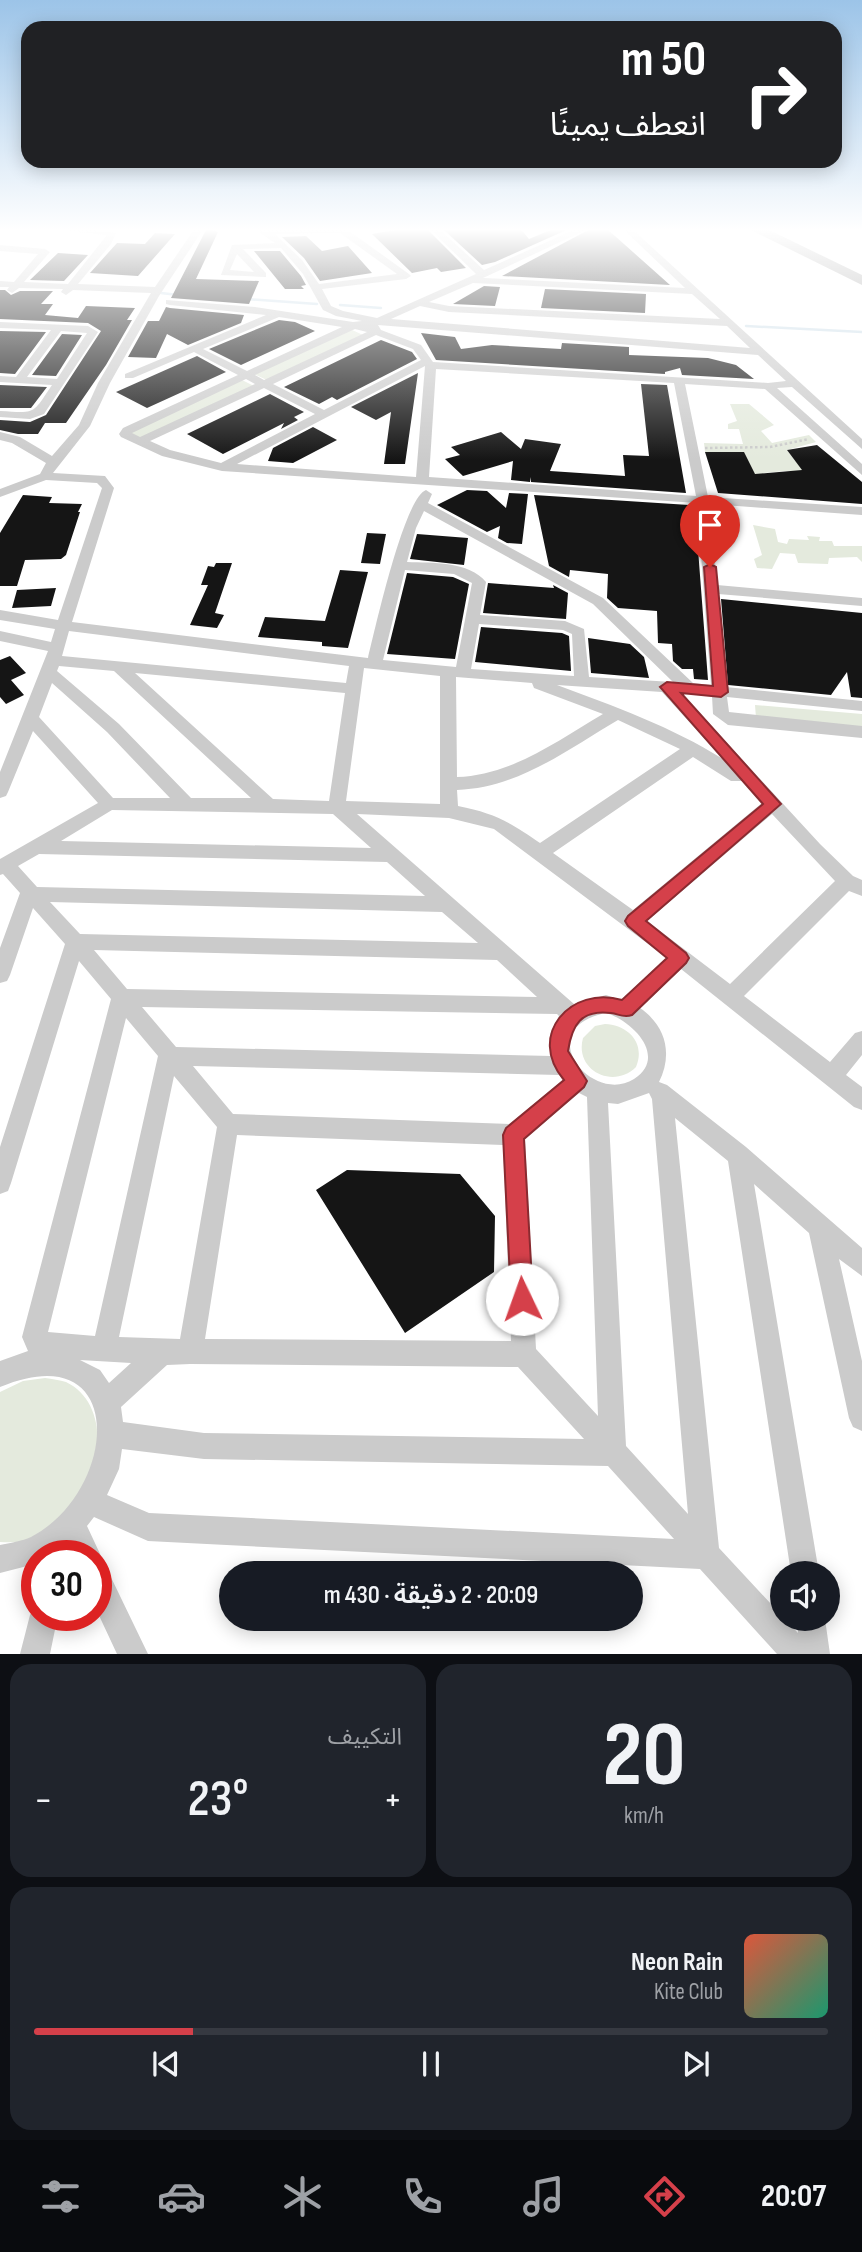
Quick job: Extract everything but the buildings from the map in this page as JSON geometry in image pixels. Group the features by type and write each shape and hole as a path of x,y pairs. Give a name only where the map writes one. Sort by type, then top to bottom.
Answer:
{"street":[{"path":"0,510 5,491 49,469 84,426 104,383 149,305"},
{"path":"198,305 354,325 760,352"},
{"path":"326,305 332,311 376,325 417,347 429,363 428,481 421,504 409,528 354,689 337,807"},
{"path":"138,442 267,384 414,305"},
{"path":"429,305 449,309 729,323"},
{"path":"710,305 862,445"},
{"path":"129,376 277,314"},
{"path":"354,325 125,431 126,435 138,442 188,459 222,467 862,511"},
{"path":"0,414 37,414 93,332 88,329 1,326"},
{"path":"19,380 58,328"},
{"path":"196,349 323,414"},
{"path":"222,467 429,363 768,386 795,383"},
{"path":"0,379 58,382"},
{"path":"679,381 703,501 721,714 728,719 862,732"},
{"path":"768,386 862,471"},
{"path":"0,436 16,440 49,469 101,479 108,488 53,660 0,792"},
{"path":"421,504 598,601 689,688"},
{"path":"398,565 464,572 474,575 479,582 473,619 456,672 449,811"},
{"path":"712,589 862,601"},
{"path":"473,619 575,629 579,632 582,681"},
{"path":"2,620 365,663 689,688 862,706"},
{"path":"0,636 53,660 354,689"},
{"path":"53,660 113,728 187,804"},
{"path":"118,666 269,805"},
{"path":"521,677 655,728 694,748 769,801"},
{"path":"667,687 769,801 854,885 730,997"},
{"path":"449,784 475,783 514,773 618,713"},
{"path":"30,719 109,804"},
{"path":"539,853 694,748"},
{"path":"634,921 769,801"},
{"path":"579,1079 513,1135 228,1124 32,892 3,866 109,804 269,805 449,811 493,821 634,921 862,1100"},
{"path":"337,807 565,1010"},
{"path":"37,847 388,855"},
{"path":"32,892 445,904"},
{"path":"0,975 32,892"},
{"path":"75,942 497,952"},
{"path":"0,1183 75,942"},
{"path":"625,1009 680,958"},
{"path":"121,998 501,1006 565,1010 611,1005 625,1009 645,1023 656,1042 654,1089 705,1555"},
{"path":"121,998 34,1338 38,1345 162,1353 190,1350 524,1354"},
{"path":"565,1010 559,1036 559,1051 579,1079 613,1453"},
{"path":"832,1076 862,1040"},
{"path":"168,1056 579,1079 623,1093 654,1089 738,1155 862,1264"},
{"path":"104,1350 168,1056"},
{"path":"190,1350 228,1124"},
{"path":"513,1135 524,1354 797,1654"},
{"path":"738,1155 802,1561"},
{"path":"820,1229 862,1418"},
{"path":"106,1404 162,1353"},
{"path":"0,1374 30,1362 69,1365 91,1380 106,1404 111,1434 106,1468 91,1502 64,1539 33,1553 0,1559"},
{"path":"111,1434 204,1447 613,1453"},
{"path":"91,1502 148,1527 705,1555"},
{"path":"112,1610 133,1654"},
{"path":"35,1654 40,1631"},
{"path":"812,1631 815,1654"}],"path":[{"path":"693,448 770,447 811,439"}],"shaded area":[{"path":"350,329 363,335 271,382 254,374"},
{"path":"242,380 258,388 139,440 127,432"},
{"path":"730,404 749,404 774,425 761,431 772,443 809,435 816,442 787,450 795,461 813,461 834,477 785,471 764,473 767,482 705,452 704,443 743,444 739,429 728,429 728,424 737,421"},
{"path":"753,525 775,529 778,542 787,544 789,539 809,540 807,536 820,537 819,541 832,541 834,546 862,546 862,562 857,557 829,558 828,564 798,563 795,554 780,553 772,569 757,568 754,559 762,555"},
{"path":"755,705 862,714 862,728 756,718"},
{"path":"605,1024 628,1032 637,1043 639,1050 636,1067 627,1074 617,1077 598,1073 584,1059 583,1038 595,1026"},
{"path":"45,1378 66,1382 79,1391 94,1417 97,1432 95,1464 80,1496 46,1531 27,1540 0,1542 0,1392 23,1381"}],"waterway":[{"path":"343,305 381,308"},
{"path":"746,326 862,332"}],"route":[{"path":"522,1299 513,1135 577,1081 564,1066 559,1051 562,1027 575,1013 592,1005 611,1005 625,1009 680,958 634,921 773,804 667,687 721,692 710,567"}]}
